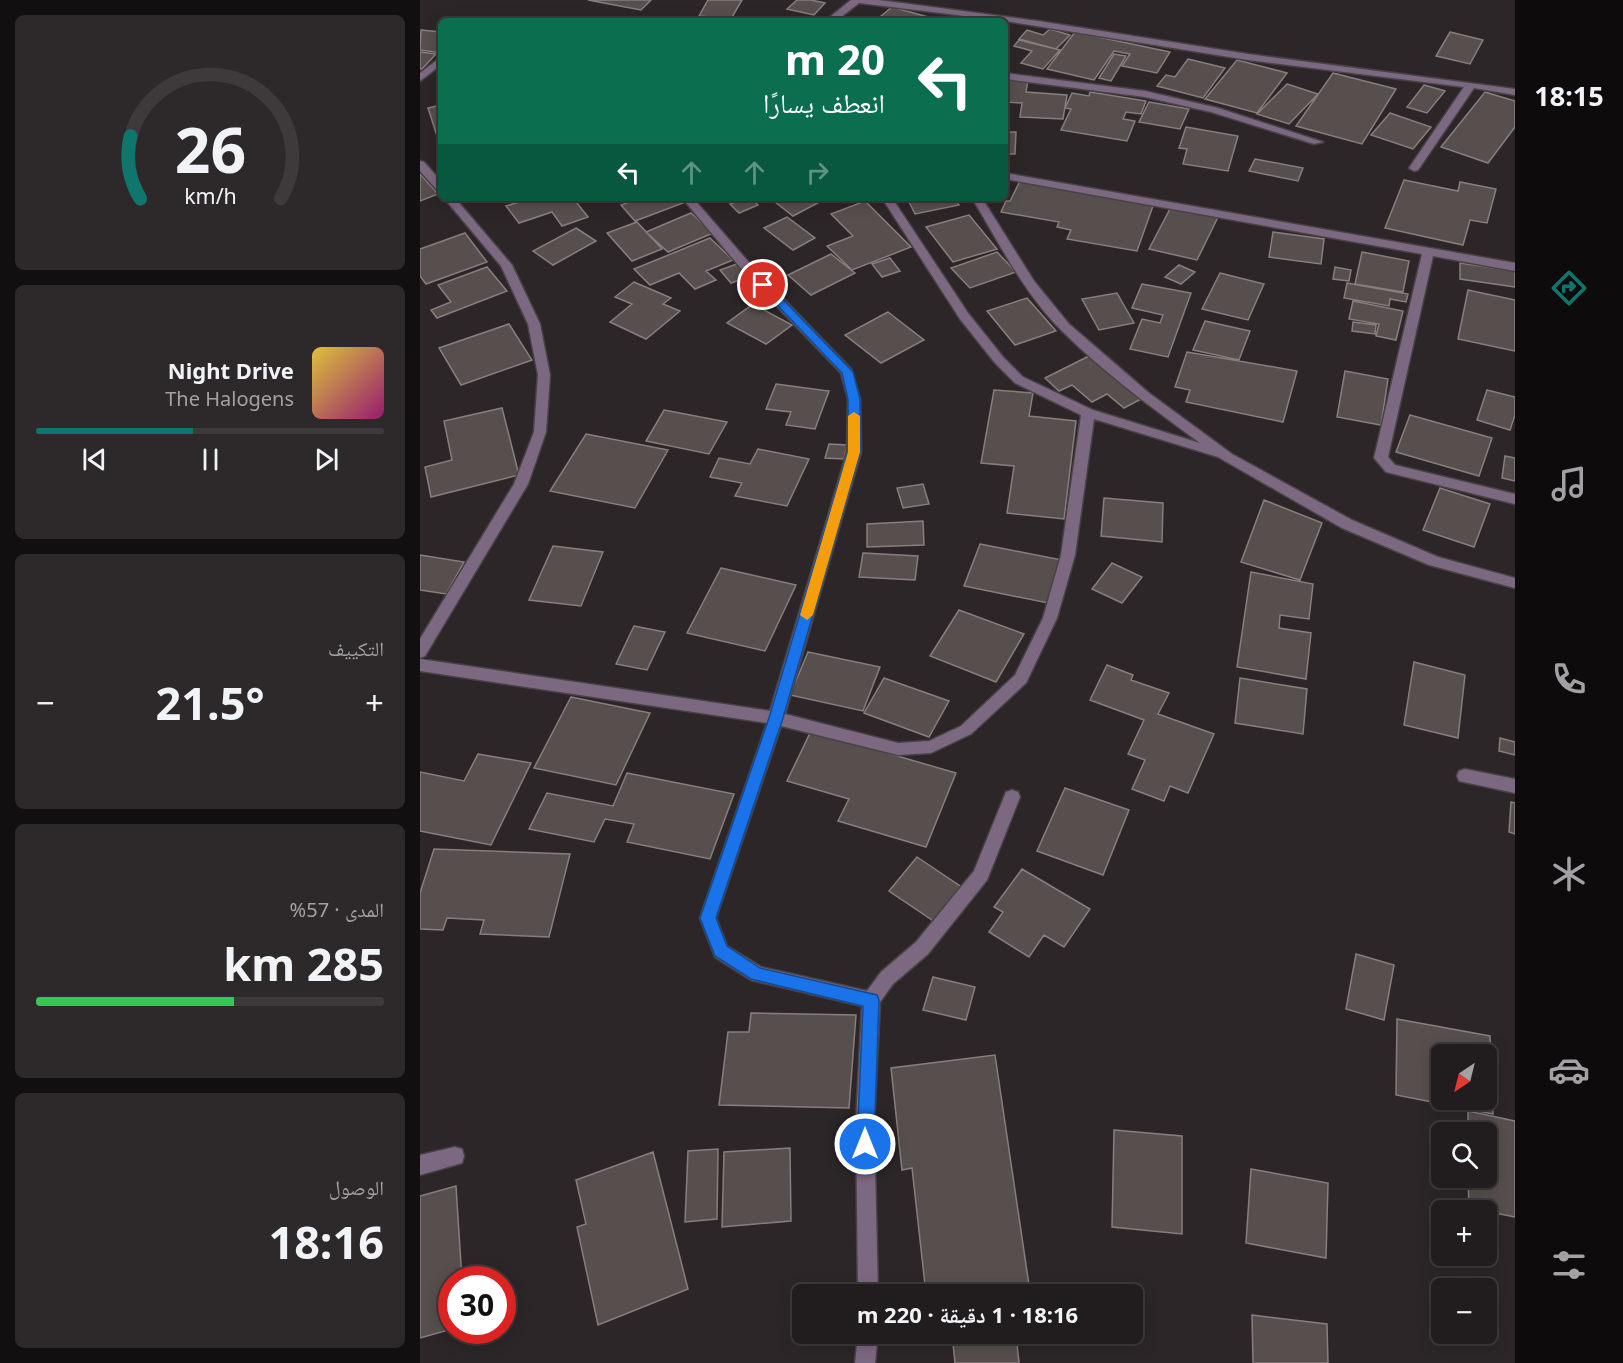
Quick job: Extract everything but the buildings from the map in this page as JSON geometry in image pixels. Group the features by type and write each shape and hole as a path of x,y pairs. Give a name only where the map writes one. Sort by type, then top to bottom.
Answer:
{"street":[{"path":"834,18 857,0 993,18"},
{"path":"1008,20 1248,57 1515,92"},
{"path":"420,78 438,63"},
{"path":"1008,76 1145,94 1214,110 1318,142"},
{"path":"1414,168 1471,86"},
{"path":"420,164 438,185"},
{"path":"1008,177 1515,267"},
{"path":"420,652 521,484 540,432 544,375 534,324 506,265 452,201"},
{"path":"690,201 748,269 847,372 854,399 854,452 776,718 708,918 721,951 757,974 871,1000"},
{"path":"889,201 964,316 999,360 1019,380 1088,413 1227,457"},
{"path":"979,201 1029,283 1065,327 1145,396 1227,457 1347,524 1434,561 1515,583"},
{"path":"1428,252 1381,458 1391,469 1515,499"},
{"path":"420,665 776,718 898,749 931,747 966,730 1021,679 1050,618 1068,555 1088,413"},
{"path":"1465,776 1515,786"},
{"path":"868,1284 865,1122 871,1000 887,978 922,948 981,876 1012,797"},
{"path":"420,1165 455,1156"},
{"path":"865,1363 867,1344"}],"slow traffic":[{"path":"807,615 854,452 854,416"}],"route":[{"path":"763,285 847,372 854,399 854,452 776,718 708,918 721,951 757,974 871,1000 865,1144"}]}
